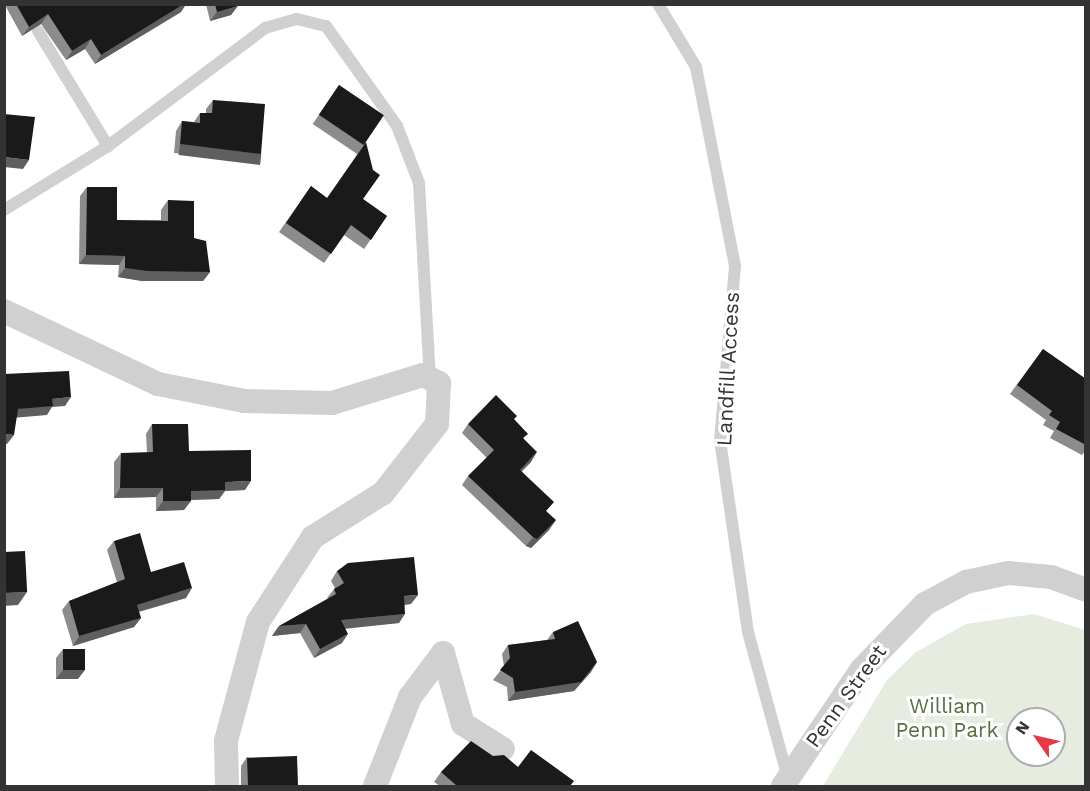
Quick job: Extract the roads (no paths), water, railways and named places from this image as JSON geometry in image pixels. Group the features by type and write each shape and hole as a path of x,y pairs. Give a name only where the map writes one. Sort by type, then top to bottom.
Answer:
{"street":[{"path":"4,311 158,384 244,401 332,403 423,375 438,383 436,424 383,493 313,537 258,622 226,741 226,786"},
{"name":"Penn Street","path":"785,782 862,669 926,604 966,582 1008,573 1051,577 1086,590"},
{"path":"375,786 410,697 443,653 463,724 503,749"}],"lane":[{"name":"Landfill Access","path":"658,4 696,67 735,266 720,440 748,633 785,782"},
{"path":"4,210 108,146 265,28 297,19 326,27 397,126 419,183 430,379"},
{"path":"38,31 108,146"}],"park label":[{"name":"William Penn Park","path":"947,718"}]}
